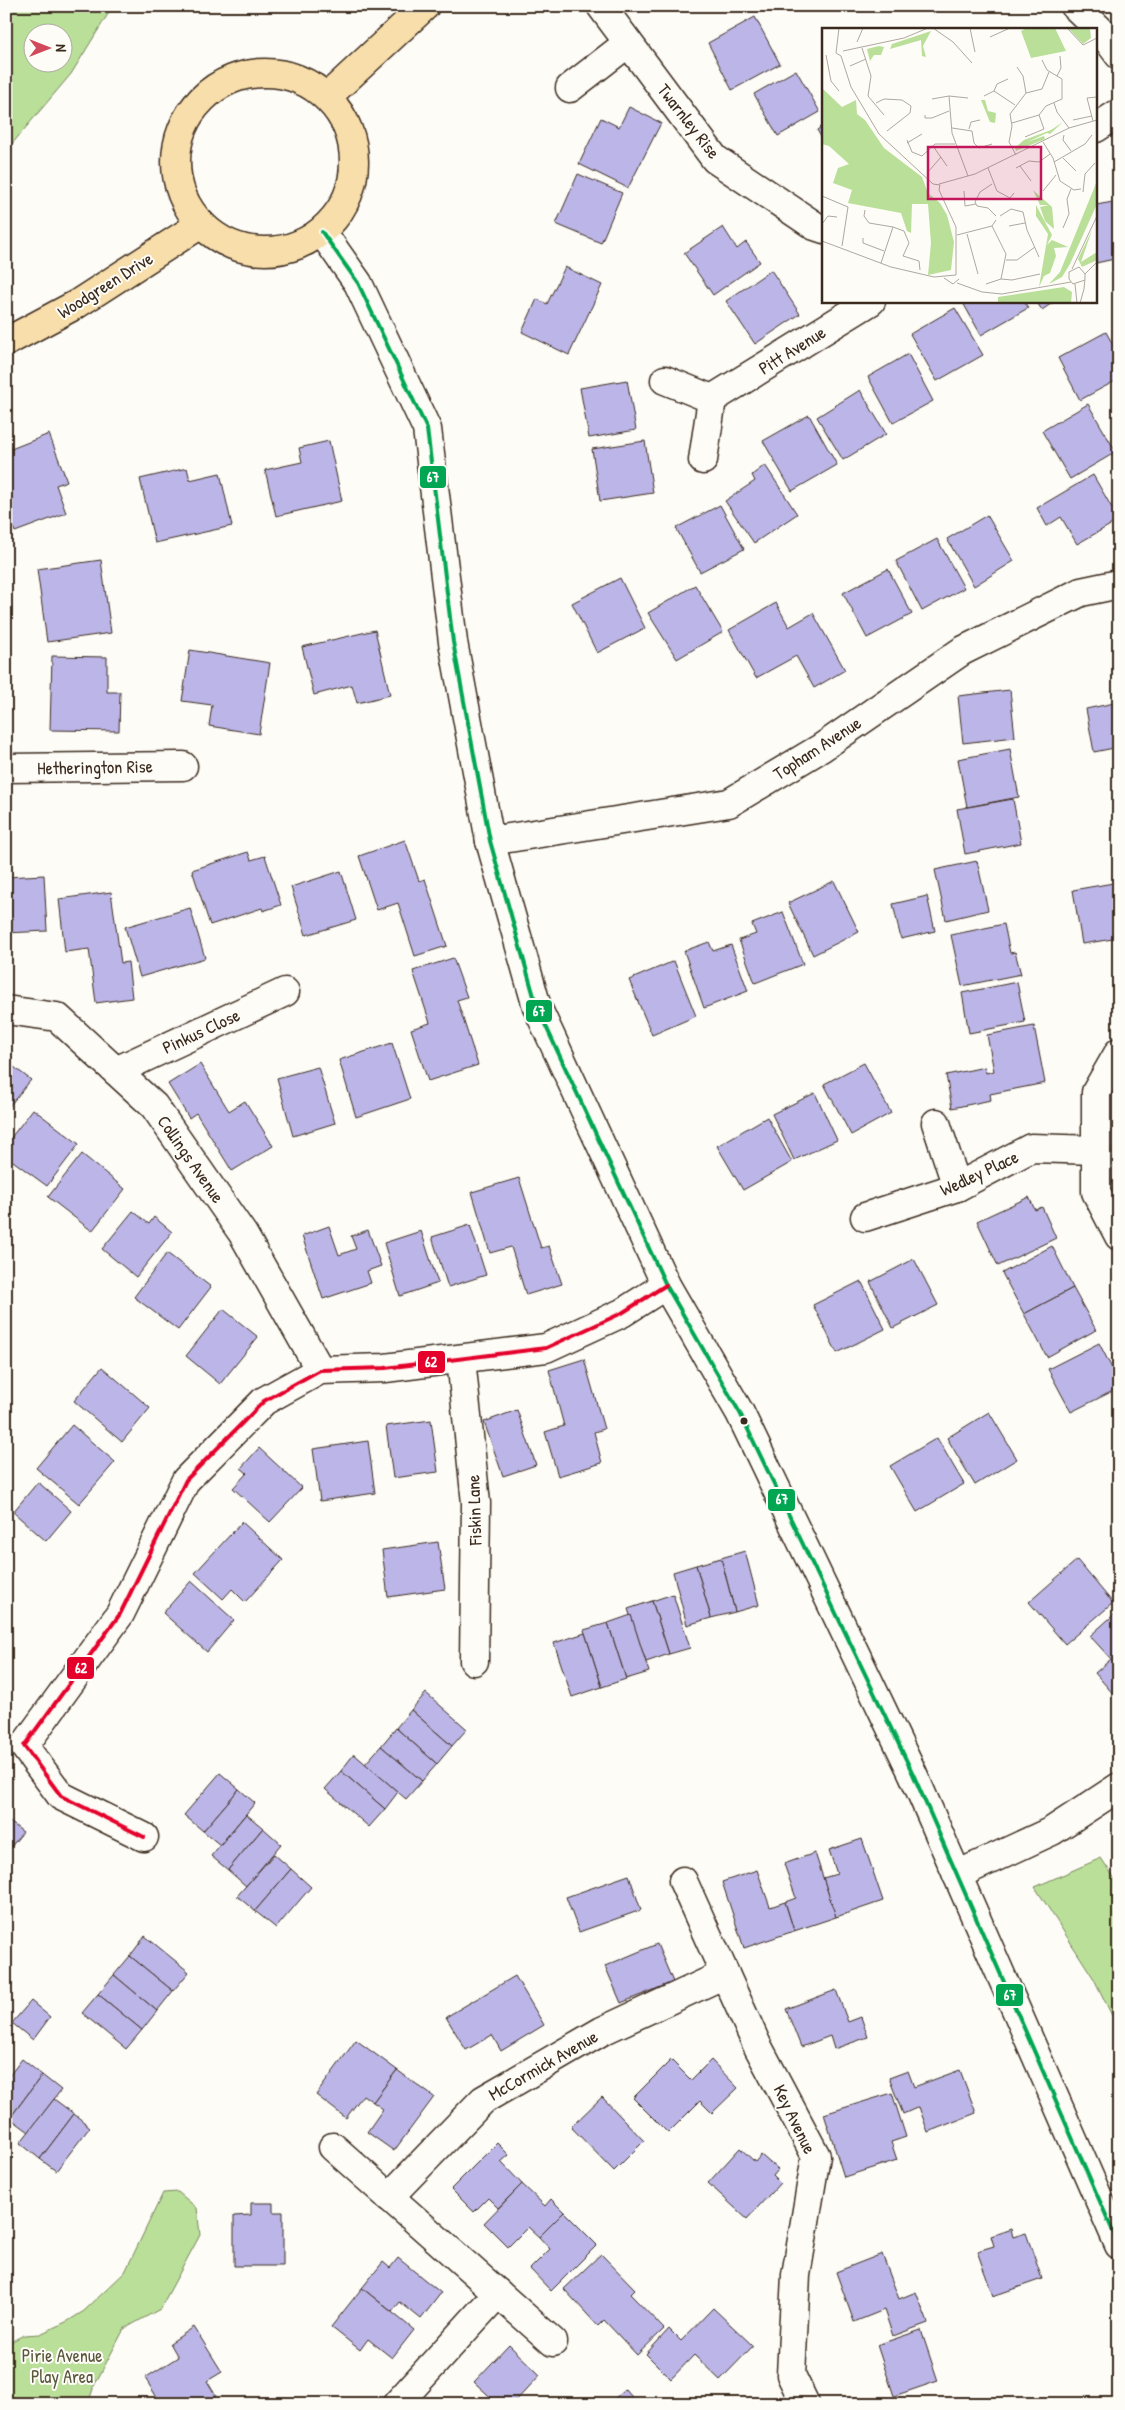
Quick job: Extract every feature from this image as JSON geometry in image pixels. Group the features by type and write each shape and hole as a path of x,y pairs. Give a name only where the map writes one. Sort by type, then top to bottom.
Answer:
{"main road":[{"path":"327,97 425,6"},
{"path":"278,73 304,81 327,97 342,117 352,140 355,165 350,190 339,213 322,232 299,246 274,252 247,250 222,241 201,224 185,202 177,175 177,148 186,121 202,99 224,82 250,74 278,73"},
{"name":"Woodgreen Drive","path":"6,342 77,304 201,224"}],"street":[{"name":"Twarnley Rise","path":"601,6 715,159 815,226 822,228"},
{"path":"1075,6 1098,28"},
{"path":"1098,28 1119,55"},
{"path":"570,88 628,43"},
{"path":"1098,127 1119,113"},
{"path":"322,232 358,283 426,429 454,642 490,841 537,1007 666,1285 740,1413 913,1774 1119,2245"},
{"name":"Pitt Avenue","path":"712,399 869,302"},
{"path":"665,380 712,399 703,460"},
{"name":"Topham Avenue","path":"490,841 729,804 821,748 962,651 1081,592 1119,584"},
{"name":"Hetherington Rise","path":"6,768 183,766"},
{"name":"Pinkus Close","path":"116,1071 285,992"},
{"name":"Collings Avenue","path":"6,1010 57,1017 154,1106 243,1234 320,1370"},
{"path":"1119,1052 1096,1092 1096,1192 1119,1236"},
{"path":"936,1123 957,1187"},
{"name":"Wedley Place","path":"865,1217 957,1187 1031,1148 1096,1150"},
{"path":"144,1837 62,1796 24,1746 120,1614 186,1480 264,1401 320,1370 385,1368 546,1348 622,1314 666,1285"},
{"name":"Fiskin Lane","path":"461,1359 476,1504 474,1661"},
{"path":"957,1875 1052,1832 1119,1787"},
{"name":"Key Avenue","path":"683,1881 757,2044 816,2156 796,2275 791,2375 805,2404"},
{"name":"McCormick Avenue","path":"389,2197 483,2100 602,2031 725,1974"},
{"path":"333,2147 553,2342"},
{"path":"398,2404 498,2294"}],"green space":[{"path":"6,6 113,6 71,74 6,151"},
{"path":"1101,1858 1119,1885 1119,2030 1094,1979 1035,1887"},
{"name":"Pirie Avenue Play Area","path":"178,2192 197,2208 200,2235 160,2309 124,2329 94,2386 88,2404 6,2404 6,2344 24,2335 40,2334 84,2311 125,2272 163,2193"}],"building":[{"path":"755,17 780,64 732,90 708,43"},
{"path":"796,70 820,112 778,136 754,94"},
{"path":"629,107 661,123 628,188 579,164 601,118 619,127"},
{"path":"822,126 822,139 817,130"},
{"path":"578,174 622,193 601,243 556,224"},
{"path":"1119,201 1119,258 1098,263 1098,205"},
{"path":"723,227 737,249 746,242 760,262 713,295 684,253"},
{"path":"565,267 602,285 569,355 522,332 537,299 547,304"},
{"path":"771,270 800,314 755,344 726,301"},
{"path":"963,302 1025,302 1028,308 981,335"},
{"path":"1037,302 1054,302 1042,310"},
{"path":"955,308 983,355 937,381 910,334"},
{"path":"1106,332 1119,356 1119,379 1080,400 1058,358"},
{"path":"908,354 933,401 893,423 868,377"},
{"path":"627,380 636,430 589,438 580,388"},
{"path":"860,390 886,434 843,460 817,417"},
{"path":"1088,404 1116,452 1070,479 1042,431"},
{"path":"809,415 837,465 792,491 763,441"},
{"path":"49,434 67,481 56,485 66,513 15,532 6,510 6,451"},
{"path":"329,441 342,501 276,516 265,470 302,462 299,448"},
{"path":"645,441 653,493 600,501 592,449"},
{"path":"765,465 797,514 754,543 725,501 755,481 752,475"},
{"path":"187,468 190,480 220,473 232,526 155,543 140,479"},
{"path":"1093,475 1119,520 1077,544 1061,517 1047,526 1037,508"},
{"path":"720,505 744,549 700,572 676,528"},
{"path":"987,515 1014,561 974,586 947,539"},
{"path":"937,539 964,588 922,611 896,561"},
{"path":"101,560 111,633 47,642 37,569"},
{"path":"888,569 912,614 867,638 843,593"},
{"path":"620,578 645,628 597,653 572,603"},
{"path":"695,585 723,632 677,659 648,613"},
{"path":"776,603 789,627 813,613 845,670 814,688 796,656 756,678 729,630"},
{"path":"375,630 390,695 357,703 352,685 314,695 302,647"},
{"path":"190,650 270,663 259,734 209,726 212,705 182,701"},
{"path":"52,656 107,657 107,692 120,692 119,731 50,730"},
{"path":"1010,690 1015,737 963,743 958,696"},
{"path":"1119,702 1119,747 1094,752 1086,709"},
{"path":"1010,749 1019,797 967,807 958,759"},
{"path":"1013,799 1021,843 965,854 957,809"},
{"path":"405,840 419,881 425,879 447,946 415,956 398,903 377,910 359,856"},
{"path":"248,852 251,860 265,856 281,905 263,911 262,908 210,925 192,870"},
{"path":"977,861 988,910 946,920 935,870"},
{"path":"341,871 356,920 306,935 291,887"},
{"path":"44,875 47,931 6,933 6,877"},
{"path":"834,881 859,932 813,955 788,903"},
{"path":"1119,882 1119,938 1082,944 1073,890"},
{"path":"111,892 121,963 128,962 132,998 96,1003 89,949 65,952 59,899"},
{"path":"927,896 935,931 901,939 893,904"},
{"path":"190,908 205,958 140,977 125,927"},
{"path":"783,912 803,964 755,983 739,940 756,934 752,924"},
{"path":"1004,924 1010,953 1015,952 1021,974 962,986 951,935"},
{"path":"709,942 713,951 731,945 748,991 704,1008 684,951"},
{"path":"453,958 467,997 457,1000 478,1065 428,1081 411,1029 430,1023 413,971"},
{"path":"674,961 696,1016 652,1035 629,980"},
{"path":"1017,982 1025,1022 969,1033 962,993"},
{"path":"1034,1026 1045,1083 990,1094 991,1100 952,1108 946,1075 985,1067 986,1073 994,1071 987,1035"},
{"path":"392,1043 410,1099 356,1117 339,1060"},
{"path":"6,1061 31,1080 6,1110"},
{"path":"864,1063 891,1113 851,1135 824,1084"},
{"path":"200,1064 229,1111 245,1101 273,1146 232,1171 196,1113 189,1118 168,1084"},
{"path":"318,1067 335,1123 293,1136 277,1078"},
{"path":"815,1093 837,1140 794,1160 772,1114"},
{"path":"33,1109 79,1144 47,1186 6,1156 6,1144"},
{"path":"767,1117 792,1162 743,1190 717,1146"},
{"path":"82,1154 125,1189 92,1231 48,1197"},
{"path":"519,1178 541,1248 549,1246 562,1284 526,1295 511,1247 490,1253 472,1192"},
{"path":"1029,1197 1035,1210 1042,1207 1056,1238 998,1266 977,1221"},
{"path":"133,1211 149,1224 154,1217 172,1232 136,1277 102,1249"},
{"path":"470,1225 486,1275 448,1287 432,1237"},
{"path":"329,1226 339,1255 356,1249 351,1236 368,1230 381,1266 367,1271 371,1283 323,1299 302,1236"},
{"path":"421,1231 438,1283 400,1296 384,1243"},
{"path":"1052,1246 1073,1288 1024,1314 1002,1273"},
{"path":"167,1253 211,1287 178,1330 134,1297"},
{"path":"914,1259 938,1305 893,1328 870,1282"},
{"path":"861,1281 885,1329 837,1353 813,1305"},
{"path":"1073,1288 1096,1330 1047,1357 1024,1314"},
{"path":"223,1309 258,1337 220,1384 186,1356"},
{"path":"1099,1343 1119,1382 1119,1388 1071,1412 1048,1369"},
{"path":"584,1359 604,1429 594,1432 602,1463 558,1476 545,1432 564,1426 549,1370"},
{"path":"102,1367 150,1408 122,1442 74,1401"},
{"path":"517,1410 536,1465 503,1476 484,1422"},
{"path":"989,1412 1017,1459 975,1485 947,1438"},
{"path":"431,1420 438,1472 393,1478 386,1426"},
{"path":"72,1425 115,1462 79,1504 36,1468"},
{"path":"937,1438 964,1484 917,1512 890,1466"},
{"path":"368,1441 375,1493 320,1501 313,1449"},
{"path":"259,1448 302,1488 270,1522 233,1488 247,1473 241,1468"},
{"path":"38,1482 71,1511 46,1541 13,1512"},
{"path":"242,1522 283,1560 245,1602 232,1589 223,1599 195,1573"},
{"path":"438,1542 445,1589 388,1597 382,1550"},
{"path":"745,1551 759,1605 735,1612 721,1558"},
{"path":"721,1558 735,1612 711,1618 696,1565"},
{"path":"1077,1560 1113,1603 1065,1644 1029,1602"},
{"path":"696,1565 711,1618 687,1625 673,1572"},
{"path":"191,1581 234,1620 207,1652 163,1613"},
{"path":"673,1594 690,1648 669,1654 652,1601"},
{"path":"652,1601 669,1654 646,1662 628,1609"},
{"path":"1119,1610 1119,1693 1115,1696 1095,1673 1111,1659 1090,1636"},
{"path":"631,1615 649,1672 626,1679 608,1623"},
{"path":"608,1623 626,1679 602,1687 584,1630"},
{"path":"585,1633 602,1687 572,1697 554,1643"},
{"path":"426,1693 467,1729 452,1746 411,1710"},
{"path":"411,1710 452,1746 437,1764 396,1728"},
{"path":"396,1728 437,1764 422,1781 381,1746"},
{"path":"381,1746 422,1781 406,1799 365,1764"},
{"path":"354,1754 398,1792 385,1809 341,1771"},
{"path":"341,1771 385,1809 369,1827 325,1789"},
{"path":"220,1773 239,1789 203,1831 184,1815"},
{"path":"239,1789 255,1803 220,1845 203,1831"},
{"path":"246,1814 263,1828 228,1870 211,1856"},
{"path":"6,1819 23,1832 6,1853"},
{"path":"263,1828 281,1844 246,1886 228,1870"},
{"path":"862,1839 883,1901 836,1917 823,1878 837,1874 829,1850"},
{"path":"815,1853 836,1917 794,1931 785,1902 796,1898 784,1864"},
{"path":"274,1854 291,1869 255,1911 237,1896"},
{"path":"291,1869 311,1887 276,1928 255,1911"},
{"path":"757,1870 770,1907 785,1902 794,1931 744,1948 722,1882"},
{"path":"629,1875 641,1910 579,1932 566,1897"},
{"path":"145,1936 189,1972 173,1991 130,1956"},
{"path":"657,1944 673,1982 621,2003 605,1966"},
{"path":"130,1956 173,1991 157,2011 114,1975"},
{"path":"114,1975 157,2011 142,2030 98,1994"},
{"path":"515,1976 544,2025 501,2051 492,2035 466,2050 446,2017"},
{"path":"836,1990 848,2022 861,2017 868,2037 834,2049 830,2036 801,2047 786,2009"},
{"path":"98,1994 142,2030 126,2049 82,2013"},
{"path":"31,2001 50,2017 33,2040 12,2023"},
{"path":"356,2040 397,2070 373,2102 363,2095 346,2118 316,2095"},
{"path":"22,2059 42,2075 10,2118 6,2115 6,2080"},
{"path":"671,2060 691,2080 711,2060 738,2088 712,2113 700,2101 668,2133 633,2098"},
{"path":"397,2070 434,2097 394,2151 367,2132 383,2109 373,2102"},
{"path":"960,2070 976,2113 928,2132 919,2107 903,2114 889,2078 908,2071 914,2087"},
{"path":"42,2075 61,2090 29,2132 10,2118"},
{"path":"892,2093 906,2137 891,2142 897,2160 844,2177 824,2114"},
{"path":"602,2097 644,2141 614,2171 571,2127"},
{"path":"54,2099 74,2114 40,2159 20,2143"},
{"path":"74,2114 90,2127 56,2171 40,2159"},
{"path":"497,2143 509,2155 501,2162 522,2184 498,2208 488,2198 474,2212 451,2189"},
{"path":"740,2148 755,2162 761,2155 778,2170 773,2176 780,2183 747,2219 708,2183"},
{"path":"522,2184 545,2206 551,2199 564,2212 539,2237 528,2227 508,2247 484,2223"},
{"path":"251,2203 273,2203 273,2212 283,2212 283,2266 234,2266 234,2216 251,2215"},
{"path":"564,2212 597,2245 551,2291 530,2269 550,2249 539,2237"},
{"path":"1011,2229 1013,2237 1026,2233 1042,2279 993,2296 977,2251 994,2246 991,2236"},
{"path":"601,2254 635,2289 630,2294 664,2329 637,2355 604,2320 598,2326 564,2289"},
{"path":"882,2254 899,2299 916,2292 928,2323 893,2336 884,2310 854,2322 836,2272"},
{"path":"398,2258 441,2293 421,2319 400,2302 392,2312 362,2288 383,2262 390,2268"},
{"path":"362,2288 414,2330 392,2358 368,2339 360,2350 331,2327"},
{"path":"713,2308 753,2346 720,2380 694,2355 671,2379 646,2354 669,2329 681,2341"},
{"path":"194,2327 222,2372 207,2381 216,2396 204,2404 161,2404 145,2378 178,2357 170,2343"},
{"path":"921,2330 938,2381 894,2396 877,2345"},
{"path":"509,2345 540,2375 513,2404 498,2404 474,2382"},
{"path":"625,2389 638,2404 609,2404"}],"transit line":[{"name":"67","path":"322,232 358,283 427,429 453,642 490,841 537,1007 666,1285 740,1413 913,1774 1119,2245"},
{"name":"62","path":"144,1837 61,1796 24,1746 120,1614 186,1480 264,1401 320,1370 385,1368 546,1348 622,1313 666,1285"}]}
